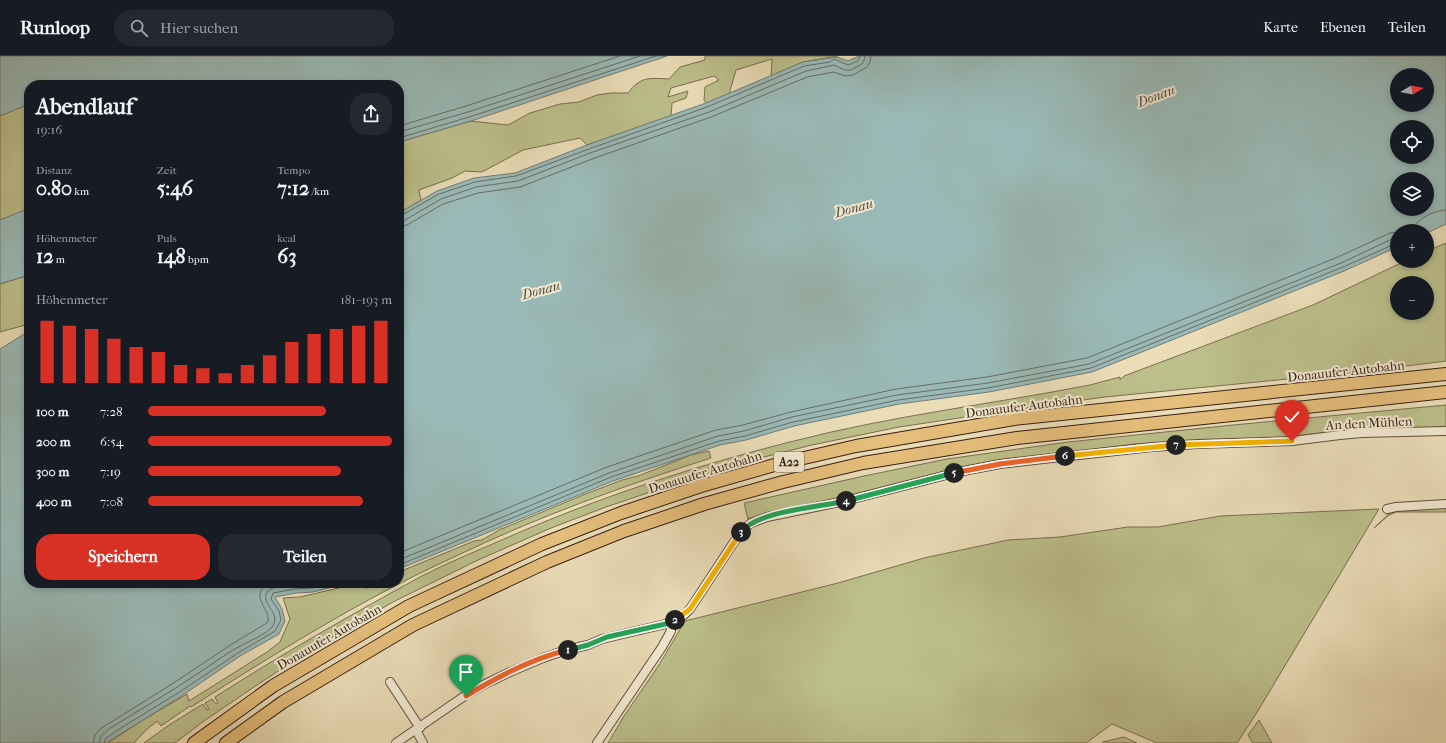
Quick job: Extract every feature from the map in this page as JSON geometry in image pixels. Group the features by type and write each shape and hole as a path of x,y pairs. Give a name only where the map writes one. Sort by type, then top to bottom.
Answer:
{"highway":[{"name":"Donauufer Autobahn","path":"194,743 273,686 409,606 542,544 621,513 701,486 778,464 856,446 1014,419 1446,374"},
{"name":"A22","path":"226,743 283,702 413,625 546,562 624,531 711,502 783,482 863,463 1017,438 1446,392"}],"street":[{"name":"An den Mühlen","path":"670,623 690,609 744,528 767,516 845,502 951,474 1000,464 1096,452 1152,447 1198,444 1264,443 1362,433 1446,431"},
{"path":"1387,509 1396,507 1446,504"},
{"path":"396,743 485,684 510,672 566,650 588,645 602,639 670,623 671,631 662,648 597,743"},
{"path":"390,682 418,729 423,743"}],"green space":[{"path":"705,56 838,56 803,62 771,76 772,59 736,70 729,94 706,103 704,100 705,87 719,80 714,76 671,88 668,97 688,91 686,98 672,103 671,116 587,145 580,138 523,150 482,172 465,171 452,178 419,190 421,200 404,210 404,141 471,121 508,125 530,113 560,104 579,102 597,95 628,93 641,81 646,79 669,79 680,67 705,60"},
{"path":"24,106 24,213 0,222 0,116"},
{"path":"1446,243 1446,361 1359,372 1105,397 1033,407 899,427 812,445 740,463 606,507 551,528 478,560 393,602 312,649 204,721 175,743 144,743 169,725 203,704 207,710 209,709 205,703 212,699 216,704 218,703 215,697 240,681 317,635 400,588 404,588 404,586 422,576 442,566 574,510 683,472 831,432 904,417 1090,385 1120,377 1120,380 1124,376 1313,305 1390,268 1434,268 1434,248"},
{"path":"24,277 24,325 0,332 0,284"},
{"path":"1446,405 1446,428 1321,433 1274,438 1135,444 1037,456 823,503 774,512 748,519 744,503 947,459 1068,442"},
{"path":"709,451 711,458 613,491 549,515 485,542 404,581 404,570 474,541 482,540 499,530 583,495 622,480 638,476 691,455"},
{"path":"1446,507 1446,512 1396,512 1389,515 1374,528 1392,511 1402,509"},
{"path":"1379,509 1237,743 1157,743 1112,724 1086,743 608,743 624,716 659,665 685,621 838,583 924,558 1008,540 1060,537 1128,527 1158,527 1220,516"},
{"path":"338,588 392,588 320,628 191,707 190,706 161,726 157,721 134,743 108,743 187,694 189,701 267,652 280,642 290,619 283,598 300,597"},
{"path":"1259,720 1272,743 1253,743 1248,735"},
{"path":"1124,737 1137,743 1102,743 1103,742"}],"water":[{"path":"0,56 667,56 471,121 404,141 404,80 24,80 24,106 0,116"},
{"name":"Donau","path":"859,56 1446,56 1446,224 1434,230 1434,224 1390,224 1390,250 1344,271 1092,372 989,392 899,404 794,426 746,440 720,445 613,481 404,567 404,210 437,191 474,178 515,173 587,145 706,103 803,62 837,57 848,61"},
{"path":"24,210 24,277 0,284 0,220"},
{"path":"24,334 24,588 329,588 313,592 296,593 275,597 282,609 285,621 279,634 240,656 180,697 106,743 0,743 0,349"}],"route":[{"path":"466,696 485,684 543,658 566,650 588,645 607,637 670,623 690,609 744,528 758,519 767,516 845,502 958,472 1000,464 1096,452 1152,447 1292,441"}]}
